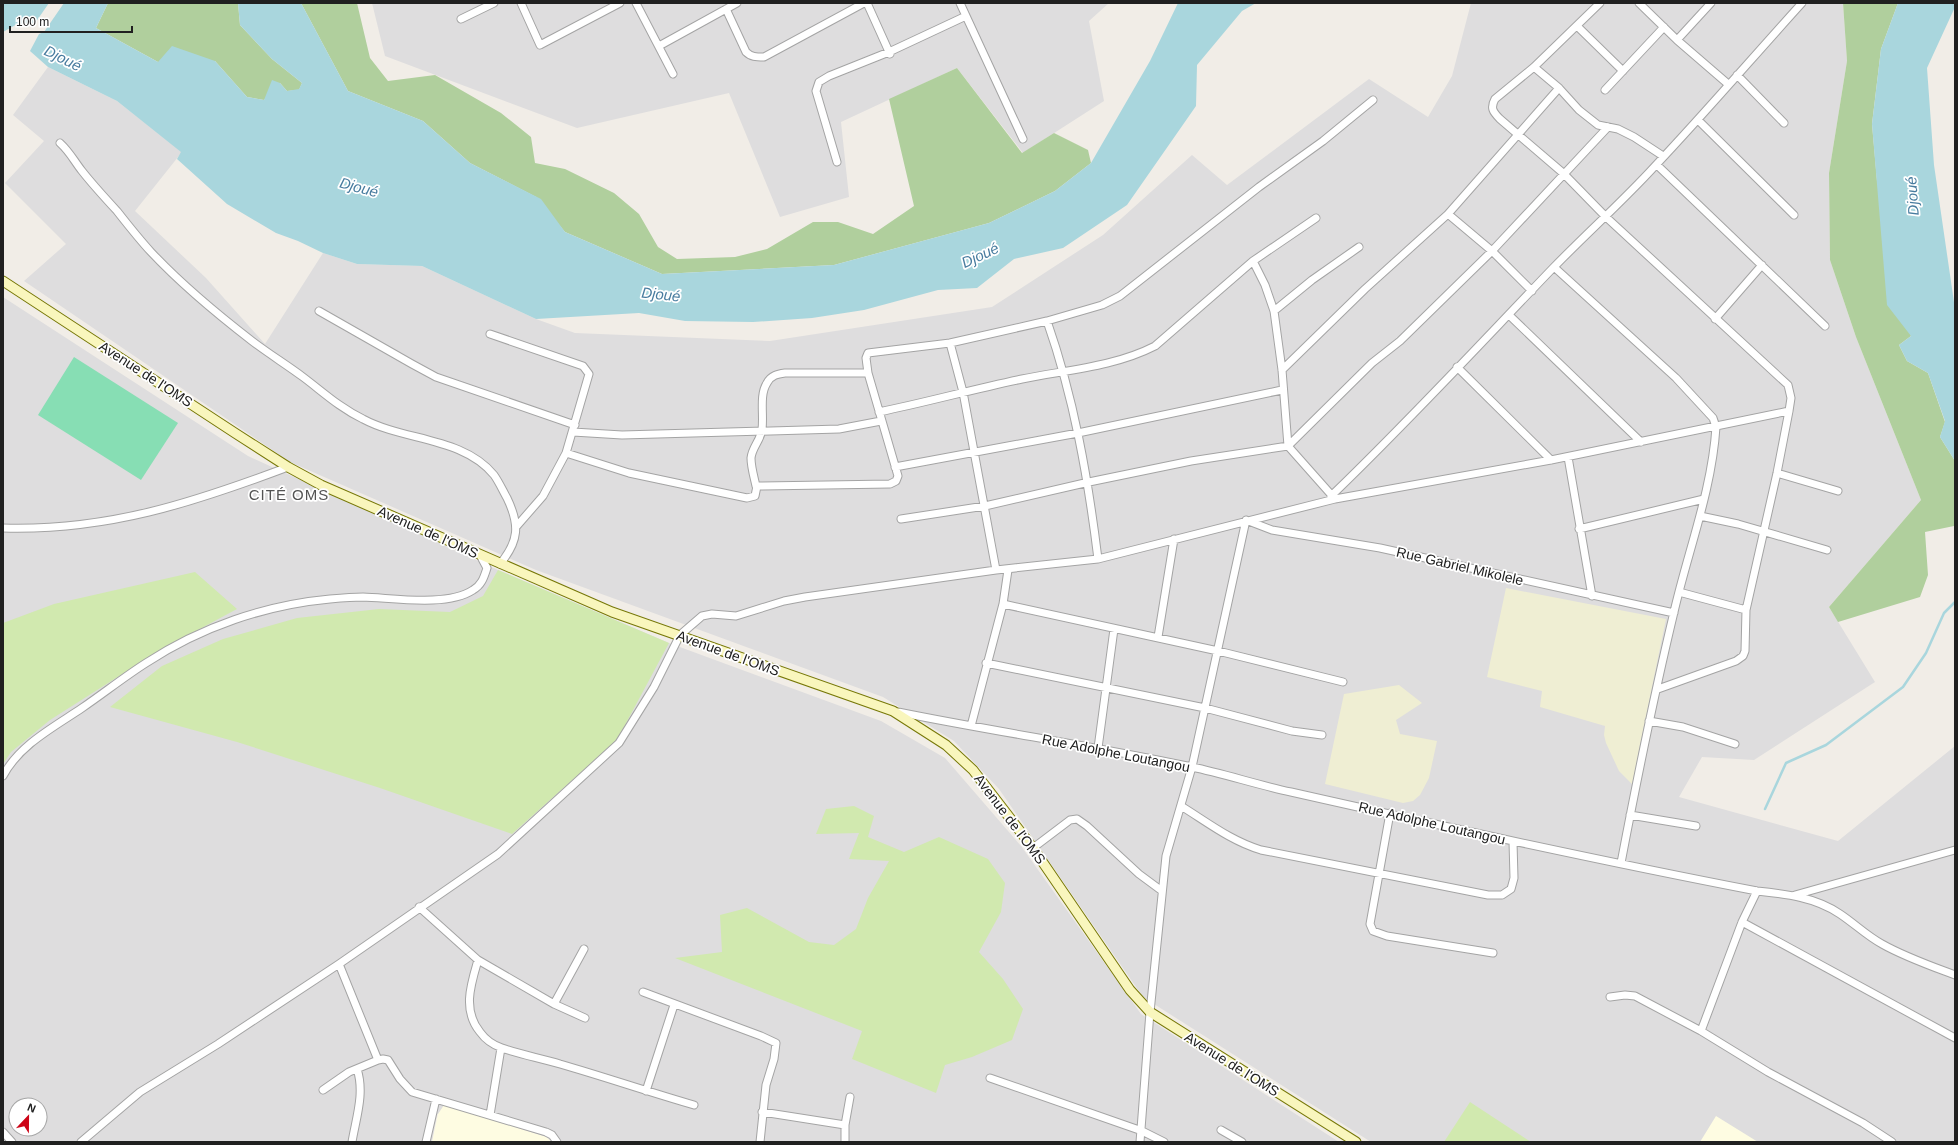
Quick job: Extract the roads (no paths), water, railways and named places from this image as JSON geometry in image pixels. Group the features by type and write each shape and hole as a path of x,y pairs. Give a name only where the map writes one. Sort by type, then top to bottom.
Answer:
{"street":[{"path":"461,19 494,3"},
{"path":"521,3 540,45 620,3"},
{"path":"636,3 673,74"},
{"path":"659,46 738,3"},
{"path":"726,9 746,52 750,56 764,57 866,3 890,53"},
{"path":"960,3 1023,139"},
{"path":"1600,3 1534,67 1503,92 1491,104 1495,114 1563,173 1606,217 1788,385 1791,398 1778,473 1746,610 1745,651 1736,661 1658,689"},
{"path":"1639,3 1677,40 1728,84"},
{"path":"1677,40 1712,3"},
{"path":"1333,498 1457,367 1656,165 1802,3"},
{"path":"837,162 816,86 819,82 829,76 890,53 966,16"},
{"path":"1577,26 1623,71"},
{"path":"1605,90 1664,27"},
{"path":"1534,67 1559,88 1598,125 1618,129 1634,137 1663,156"},
{"path":"1737,75 1784,123"},
{"path":"1282,370 1365,289 1448,214 1559,88"},
{"path":"757,486 890,484 897,479 895,467 868,373 866,358 868,352 950,343 1047,321 1102,305 1120,296 1259,187 1323,141 1373,100"},
{"path":"1698,120 1794,215"},
{"path":"901,519 985,506 1089,482 1191,461 1288,446 1372,363 1400,341 1492,251 1563,173 1608,127"},
{"path":"60,143 70,152 81,170 151,252 212,307 253,341 304,378 336,404 349,412 385,429 451,447 467,453 483,463 495,476 511,506 516,527 513,545 500,564"},
{"path":"1656,165 1825,326"},
{"path":"1448,214 1492,251 1532,291"},
{"path":"879,412 925,403 963,392 1136,355 1155,346 1252,261 1316,218"},
{"path":"1274,311 1312,280 1359,247"},
{"path":"1252,261 1265,286 1274,311 1282,370 1282,390 1288,446 1333,498"},
{"path":"1715,319 1762,265"},
{"path":"1554,267 1676,378 1713,418 1716,427 1704,499 1679,592 1658,689 1649,721 1621,864"},
{"name":"Avenue de l'OMS","path":"3,281 288,467 321,485 612,612 893,711 946,745 973,770 1033,848 1104,953 1134,994 1150,1012 1356,1142"},
{"path":"319,310 436,377 574,428 622,435 839,429 882,421"},
{"path":"1509,315 1641,442"},
{"path":"1047,321 1063,371 1089,482 1098,559"},
{"path":"490,334 583,366 587,369 589,374 566,452 546,490 516,527"},
{"path":"950,343 963,392 996,570"},
{"path":"1457,367 1551,460"},
{"path":"566,452 629,473 747,498 754,496 757,486 751,459 762,430 765,385 770,378 785,373 868,373"},
{"path":"895,467 1078,433 1282,390"},
{"path":"81,1142 140,1092 218,1044 498,854 619,743 654,687 680,635 702,616 712,614 736,616 784,601 805,597 996,570 1008,570 1098,559 1333,498 1568,457 1789,412"},
{"path":"1568,457 1579,529 1592,596"},
{"path":"3,528 33,529 139,516 217,494 288,467"},
{"path":"1778,473 1838,490"},
{"path":"1579,529 1704,499"},
{"path":"1700,516 1738,524 1827,550"},
{"path":"1140,1142 1150,1012 1166,856 1192,767 1246,520"},
{"name":"Rue Gabriel Mikolele","path":"1246,520 1272,530 1380,548 1674,613"},
{"path":"1158,637 1174,539"},
{"path":"3,776 12,762 35,740 146,662 196,634 265,610 330,599 362,597 400,599 453,598 475,590 483,580 487,568 480,555"},
{"path":"971,726 986,662 1003,604 1008,570"},
{"path":"1679,592 1746,610"},
{"path":"1003,604 1114,629 1158,637 1343,682"},
{"path":"1098,748 1114,629"},
{"path":"986,662 1205,708 1275,728 1322,735"},
{"name":"Rue Adolphe Loutangou","path":"893,711 1098,748 1192,767 1289,792 1390,813 1513,842 1757,891 1794,895 1816,901 1839,913 1872,938 1893,950 1955,975"},
{"path":"1649,721 1683,727 1735,744"},
{"path":"1180,806 1245,845 1378,874 1488,895 1502,895 1511,889 1514,878 1513,842"},
{"path":"1390,813 1370,924 1373,931 1387,936 1492,953"},
{"path":"1630,815 1696,826"},
{"path":"1033,848 1070,820 1077,819 1087,826 1139,874 1162,892"},
{"path":"1794,895 1955,850"},
{"path":"1701,1031 1742,922 1757,891"},
{"path":"419,907 478,960 554,1004 585,1018"},
{"path":"1742,922 1955,1038"},
{"path":"554,1004 584,949"},
{"path":"478,960 470,987 468,1003 471,1017 479,1032 488,1041 501,1048 560,1064 694,1105"},
{"path":"338,964 378,1060"},
{"path":"643,992 776,1043 762,1112 760,1142"},
{"path":"1610,997 1625,995 1635,996 1701,1031 1768,1072 1863,1123 1892,1142"},
{"path":"646,1091 674,1005"},
{"path":"490,1115 501,1048"},
{"path":"323,1090 349,1072 378,1060 388,1060 400,1079 412,1092 546,1132 557,1142"},
{"path":"352,1142 361,1094 361,1081 357,1069"},
{"path":"990,1078 1142,1131 1164,1142"},
{"path":"845,1142 845,1125 850,1096"},
{"path":"426,1142 436,1099"},
{"path":"762,1112 845,1125"},
{"path":"1221,1130 1242,1142"},
{"path":"3,1132 12,1142"}],"water":[{"path":"3,3 49,3 33,26 30,23 27,27 19,23 3,32"},
{"name":"Djoué","path":"64,3 108,3 96,28 158,62 172,46 215,61 247,97 264,100 272,80 280,83 287,91 299,89 302,83 272,59 240,25 238,3 301,3 348,91 423,121 470,163 541,199 565,232 662,274 834,265 989,223 1055,191 1091,163 1150,61 1178,3 1256,3 1242,11 1197,65 1196,106 1127,205 1063,248 1014,259 977,288 938,290 864,310 812,318 753,322 685,321 639,313 536,319 422,266 357,264 323,253 298,241 276,233 227,204 177,159 181,152 117,101 48,67 30,51 39,34 44,32"},
{"name":"Djoué","path":"1898,3 1955,3 1955,7 1927,68 1934,165 1955,309 1955,461 1940,437 1945,421 1928,373 1907,361 1899,345 1911,336 1887,305 1872,124 1881,49"}],"waterway":[{"path":"1765,809 1786,763 1826,745 1903,687 1926,653 1944,613 1955,602"}],"district":[{"name":"CITÉ OMS","path":"289,494"}]}
